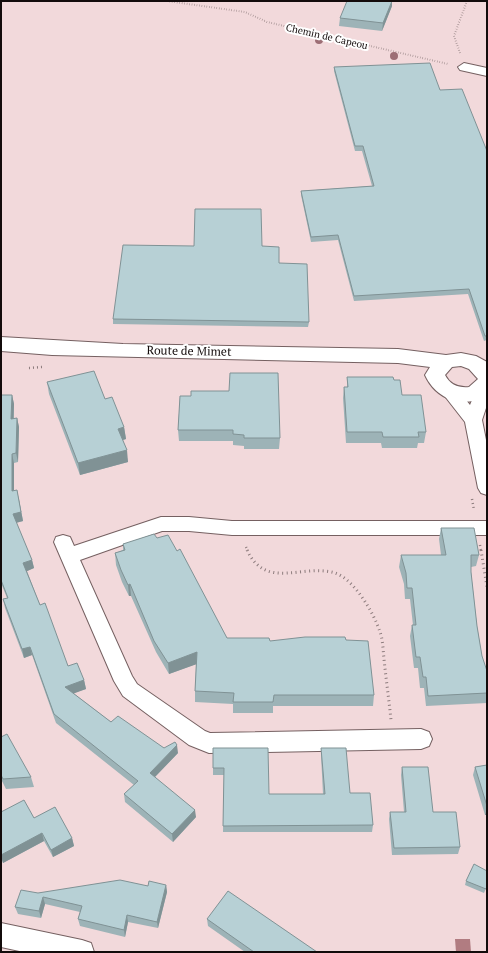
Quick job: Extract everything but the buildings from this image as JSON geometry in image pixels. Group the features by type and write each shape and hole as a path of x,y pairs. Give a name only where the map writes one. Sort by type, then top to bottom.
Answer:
{"street":[{"path":"464,67 487,72"},
{"name":"Route de Mimet","path":"1,344 123,351 378,355 446,362 460,359 484,374 480,391 465,394 442,385 410,367 378,355"},
{"path":"446,362 437,369 435,375 473,420"},
{"path":"484,374 473,420 487,488"},
{"path":"421,739 209,743 197,738 130,690 124,681 66,549 161,524 173,523 246,528 482,528"},
{"path":"1,935 76,952"}],"path":[{"name":"Chemin de Capeou","path":"167,1 245,12 267,22 464,67"},
{"path":"464,67 454,36 467,1"},
{"path":"472,498 482,528 487,587"},
{"path":"246,528 246,547 251,558 263,570 278,574 322,571 335,573 350,581 374,616 381,632 393,739"}],"shaded area":[{"path":"455,939 470,939 471,952 456,952"}]}
